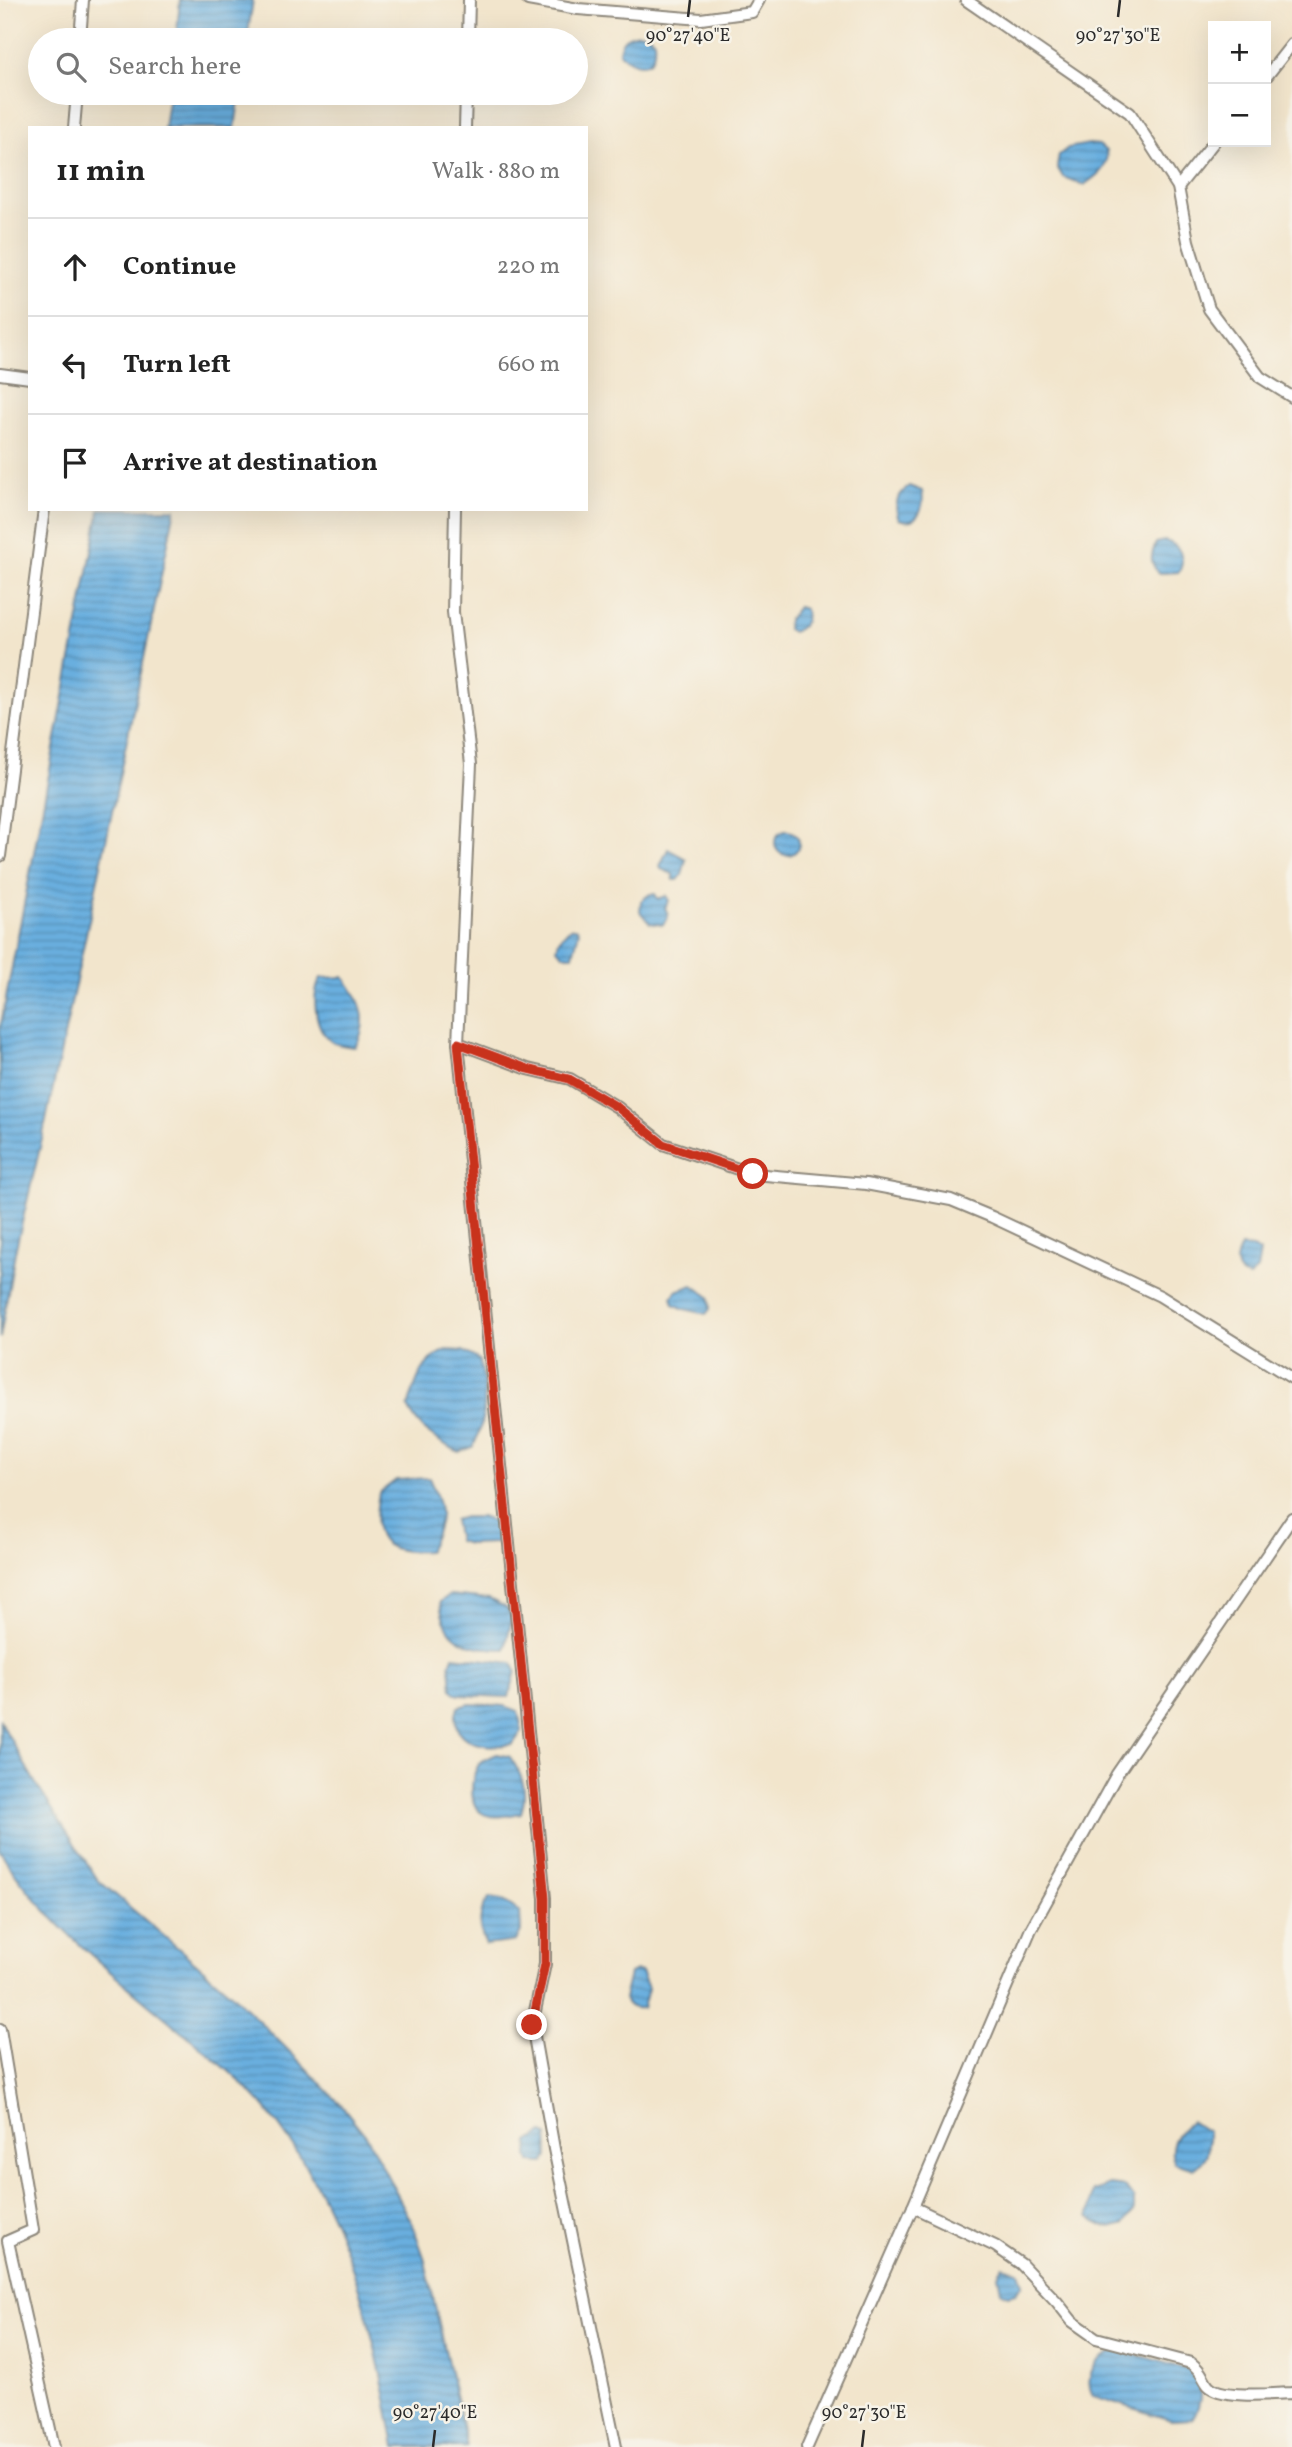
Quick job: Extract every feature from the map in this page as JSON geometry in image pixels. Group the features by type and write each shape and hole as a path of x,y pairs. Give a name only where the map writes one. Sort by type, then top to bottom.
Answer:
{"street":[{"path":"81,28 83,0"},
{"path":"468,28 469,0"},
{"path":"528,0 578,9 701,19 752,12 759,0"},
{"path":"966,0 1130,113 1178,187 1188,241 1209,309 1260,377 1292,397"},
{"path":"1271,71 1292,44"},
{"path":"74,126 76,105"},
{"path":"465,126 466,105"},
{"path":"1178,187 1210,147"},
{"path":"0,374 28,378"},
{"path":"0,856 44,511"},
{"path":"455,511 453,612 471,764 458,1043 545,1898 545,1964 532,2025 554,2149 615,2447"},
{"path":"458,1043 528,1069 569,1079 617,1107 663,1144 753,1174 866,1184 951,1200 971,1208 1160,1296 1292,1378"},
{"path":"807,2447 1031,1929 1117,1773 1292,1518"},
{"path":"0,2029 33,2230 8,2241 54,2447"},
{"path":"913,2207 995,2246 1021,2264 1072,2321 1096,2338 1191,2363 1202,2372 1208,2386 1216,2390 1238,2393 1292,2393"}],"water":[{"path":"180,0 253,0 249,28 177,28"},
{"path":"638,33 647,34 654,40 652,57 644,64 632,62 619,52 624,39"},
{"path":"167,105 238,105 235,126 164,126"},
{"path":"1099,145 1106,151 1106,162 1101,171 1084,185 1063,177 1057,167 1059,155 1068,148"},
{"path":"909,486 922,491 921,509 911,520 899,519 896,505"},
{"path":"100,511 175,511 42,1139 15,1252 0,1338 0,1029"},
{"path":"1164,541 1174,545 1180,552 1182,562 1179,572 1159,573 1152,562 1156,543"},
{"path":"798,607 805,609 805,620 800,628 792,632 787,629 788,620"},
{"path":"787,831 796,834 799,843 796,852 787,855 778,852 775,843 778,834"},
{"path":"668,849 686,859 678,880 674,880 673,874 660,866"},
{"path":"650,894 655,894 658,899 667,896 669,901 665,908 667,919 662,925 650,923 640,912 641,901"},
{"path":"570,928 579,931 573,955 564,955 557,949 559,940"},
{"path":"344,977 362,1010 362,1028 355,1047 332,1042 321,1029 316,1012 316,993 321,978"},
{"path":"1241,1247 1260,1252 1257,1270 1249,1277 1240,1273 1236,1265"},
{"path":"693,1285 709,1297 710,1309 706,1314 674,1304 672,1297 676,1291"},
{"path":"446,1350 463,1351 479,1360 484,1382 481,1426 473,1447 459,1452 429,1434 408,1407 425,1366"},
{"path":"429,1478 440,1514 437,1531 428,1551 399,1550 389,1546 382,1541 378,1533 376,1522 379,1493 396,1480"},
{"path":"481,1517 498,1523 501,1535 495,1543 469,1544 458,1541 454,1520"},
{"path":"450,1595 489,1599 507,1608 512,1618 505,1649 470,1645 453,1634 442,1616 440,1602"},
{"path":"453,1656 512,1663 516,1671 509,1697 459,1695 452,1690 450,1665"},
{"path":"470,1704 505,1706 518,1711 522,1731 513,1744 491,1746 463,1736 456,1719 458,1707"},
{"path":"0,1721 36,1784 98,1880 232,1994 342,2106 367,2137 412,2223 424,2257 467,2447 395,2447 377,2357 353,2269 337,2227 294,2147 266,2109 235,2077 82,1947 36,1900 16,1875 0,1850"},
{"path":"497,1754 510,1757 521,1777 524,1797 521,1813 491,1816 482,1813 474,1804 472,1784 478,1766 486,1758"},
{"path":"489,1898 502,1900 520,1912 521,1931 516,1941 486,1945 480,1921"},
{"path":"641,1972 648,1988 643,2008 632,2007 624,1999 630,1974"},
{"path":"1191,2121 1208,2132 1207,2154 1193,2169 1175,2163 1172,2151 1177,2134"},
{"path":"543,2133 547,2135 548,2157 544,2163 530,2162 529,2142"},
{"path":"1110,2185 1125,2187 1134,2199 1134,2210 1125,2224 1114,2227 1101,2225 1089,2216 1093,2191"},
{"path":"1003,2267 1019,2271 1023,2284 1015,2293 1008,2295 1001,2291 998,2275"},
{"path":"1122,2350 1192,2371 1200,2395 1192,2419 1171,2420 1093,2396 1090,2380 1095,2366 1106,2355"}],"route":[{"path":"532,2025 545,1964 545,1898 458,1043 528,1069 569,1079 617,1107 663,1144 753,1174"}]}
